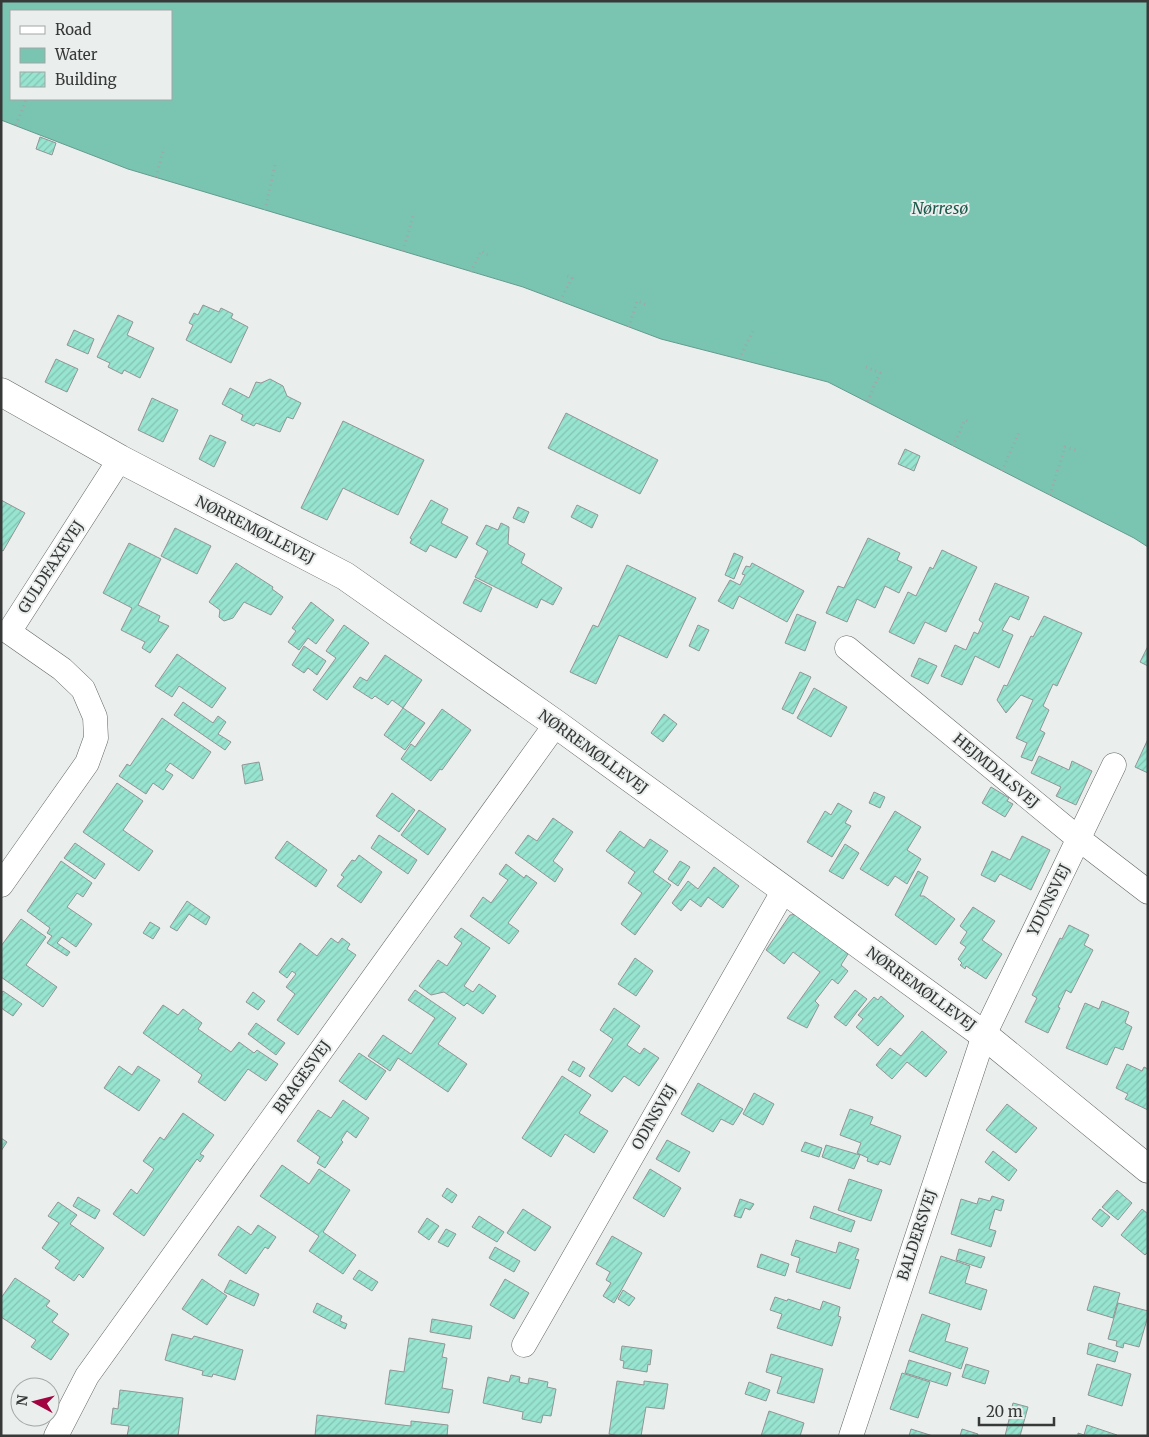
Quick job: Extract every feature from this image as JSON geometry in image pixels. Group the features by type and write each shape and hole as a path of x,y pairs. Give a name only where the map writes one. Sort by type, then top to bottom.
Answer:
{"street":[{"name":"NØRREMØLLEVEJ","path":"1,392 120,460 345,576 556,724 984,1035 1148,1169"},
{"name":"GULDFAXEVEJ","path":"1,885 87,763 96,738 95,717 84,689 62,669 5,630 120,460"},
{"name":"HEJMDALSVEJ","path":"847,648 1078,839 1148,892"},
{"name":"BRAGESVEJ","path":"56,1436 87,1376 556,724"},
{"name":"YDUNSVEJ","path":"984,1035 1114,765"},
{"name":"ODINSVEJ","path":"524,1345 784,890"},
{"name":"BALDERSVEJ","path":"850,1436 984,1035"}],"path":[{"path":"16,125 26,100"},
{"path":"156,177 164,148"},
{"path":"265,210 276,165"},
{"path":"403,251 414,213"},
{"path":"471,272 481,251 488,255"},
{"path":"560,301 572,278 565,275"},
{"path":"629,327 637,301 648,305"},
{"path":"739,359 754,329"},
{"path":"866,367 880,373 867,402"},
{"path":"953,446 965,420 971,422"},
{"path":"1002,471 1018,432"},
{"path":"1050,495 1065,447 1076,450"}],"water":[{"name":"Nørresø","path":"1,1 1148,1 1148,547 1134,538 828,382 661,339 523,287 128,169 1,120"}],"building":[{"path":"40,137 56,143 52,155 36,149"},
{"path":"203,305 219,312 221,308 233,314 231,318 248,327 231,363 186,340 193,325 189,323 194,313 198,315"},
{"path":"118,315 133,322 127,335 154,348 140,378 124,370 122,374 108,367 110,363 97,357"},
{"path":"74,330 94,339 88,354 67,345"},
{"path":"56,359 78,369 67,392 45,382"},
{"path":"270,379 283,386 287,396 301,403 293,419 287,417 280,432 256,423 254,426 241,420 243,415 222,404 230,388 249,398 256,382 261,383"},
{"path":"152,398 178,410 163,442 138,430"},
{"path":"566,413 658,460 640,494 548,448"},
{"path":"343,421 424,460 398,515 343,488 327,520 301,508"},
{"path":"210,435 226,442 214,467 199,459"},
{"path":"905,449 920,456 914,471 898,464"},
{"path":"1,500 25,513 3,551 1,550"},
{"path":"431,500 448,509 441,523 468,537 456,558 430,545 426,552 410,543 412,539 410,538"},
{"path":"577,505 598,515 592,528 571,517"},
{"path":"518,507 529,512 524,523 513,518"},
{"path":"501,523 509,527 508,544 525,554 521,563 562,588 553,605 541,599 537,608 475,577 488,551 476,544 486,525 498,530"},
{"path":"175,528 211,546 197,574 161,556"},
{"path":"868,538 900,553 897,560 912,567 899,593 885,586 875,608 857,599 847,622 826,613 838,586 844,588"},
{"path":"129,543 161,559 138,605 160,616 158,621 169,626 150,653 142,648 145,642 121,630 132,608 103,593"},
{"path":"942,550 977,567 946,632 925,622 914,644 889,632 908,592 916,596 930,567 933,569"},
{"path":"734,553 743,557 734,579 725,575"},
{"path":"236,563 273,587 272,589 283,597 271,615 244,602 233,618 224,621 219,617 220,610 209,602"},
{"path":"752,563 804,591 787,622 739,596 733,609 718,601 730,580 740,585 745,575 742,574 746,566 750,567"},
{"path":"627,565 696,598 667,658 619,635 596,684 570,672 593,625 598,627"},
{"path":"475,579 492,588 481,612 463,603"},
{"path":"995,583 1029,597 1019,620 1010,616 1002,630 1013,635 999,668 975,656 962,685 941,676 955,645 966,650 974,632 978,634 983,623 979,620"},
{"path":"311,602 334,620 316,644 308,638 299,650 288,642 296,631 292,628"},
{"path":"797,614 816,622 805,651 785,643"},
{"path":"1044,616 1082,633 1057,686 1053,684 1043,706 1049,710 1040,730 1045,733 1032,761 1021,757 1027,743 1016,738 1033,700 1021,695 1006,713 997,700 1004,685 1007,686 1031,636 1033,637"},
{"path":"344,625 369,643 327,700 313,690 336,658 326,651"},
{"path":"698,625 709,630 699,651 689,646"},
{"path":"304,646 326,661 317,675 308,668 304,673 292,665"},
{"path":"1148,646 1148,666 1140,662"},
{"path":"177,654 226,688 212,708 179,686 172,697 155,686"},
{"path":"385,655 422,680 403,708 392,700 388,705 375,696 372,699 353,687 360,677 367,681"},
{"path":"919,658 937,666 928,684 911,676"},
{"path":"800,672 811,677 793,714 782,709"},
{"path":"814,688 847,707 831,737 797,718"},
{"path":"183,702 213,723 218,716 226,722 218,734 231,742 225,750 174,715"},
{"path":"403,708 425,723 405,750 384,735"},
{"path":"442,709 471,730 442,770 440,769 431,781 401,759 411,744 415,747"},
{"path":"664,714 677,724 663,742 651,733"},
{"path":"162,718 211,752 193,779 170,763 165,770 173,775 163,790 153,783 146,794 119,776 127,764 130,766"},
{"path":"1148,739 1148,773 1135,767"},
{"path":"1039,756 1069,770 1072,761 1092,771 1076,805 1056,796 1061,787 1031,773"},
{"path":"259,762 263,780 245,784 242,765"},
{"path":"117,783 143,801 123,830 153,851 139,871 83,832"},
{"path":"991,787 1009,798 1007,801 1013,804 1005,817 982,803"},
{"path":"874,792 885,797 880,808 869,803"},
{"path":"392,793 415,810 399,832 376,816"},
{"path":"838,803 852,811 845,823 851,826 832,857 807,842 825,811 831,815"},
{"path":"419,810 446,829 428,855 401,835"},
{"path":"895,811 921,827 907,850 921,859 907,884 895,876 888,886 860,869"},
{"path":"553,818 573,832 553,861 563,869 555,882 515,853 528,835 537,841"},
{"path":"620,831 644,848 650,839 668,851 653,872 671,885 635,935 621,924 642,893 628,883 635,872 606,851"},
{"path":"379,835 417,860 408,874 371,848"},
{"path":"1022,836 1050,850 1031,890 1000,874 995,882 981,875 992,851 1010,860"},
{"path":"287,841 327,870 316,887 275,858"},
{"path":"75,843 105,864 95,879 64,858"},
{"path":"845,844 859,853 843,879 829,871"},
{"path":"359,855 382,872 361,903 337,886 344,877 341,875 352,860 355,861"},
{"path":"61,861 92,883 83,897 77,893 67,907 92,924 76,947 62,937 57,943 70,952 67,956 47,943 52,936 47,933 50,928 27,911"},
{"path":"680,861 690,867 678,886 668,879"},
{"path":"506,864 524,878 526,875 537,883 508,923 519,931 509,944 470,916 483,897 491,903 508,880 499,874"},
{"path":"714,867 739,886 723,908 708,897 701,907 690,899 681,911 672,903 688,881 698,889"},
{"path":"918,871 928,877 920,896 924,896 955,919 936,945 895,915"},
{"path":"187,901 210,917 206,925 189,914 177,931 170,927"},
{"path":"973,907 995,921 982,940 1002,954 986,979 966,966 965,969 960,965 962,963 958,959 966,947 960,943 967,932 960,926"},
{"path":"799,914 848,954 841,965 848,971 838,984 832,979 815,1001 819,1005 807,1028 787,1018 820,972 793,952 784,964 766,950 790,915"},
{"path":"21,919 46,937 26,965 57,987 43,1007 1,977 1,946"},
{"path":"150,922 160,928 153,939 143,933"},
{"path":"1069,925 1089,935 1084,945 1093,950 1071,993 1066,990 1048,1033 1025,1022 1037,998 1032,995 1060,938 1062,939"},
{"path":"461,928 490,948 464,986 473,992 479,984 496,996 483,1014 467,1003 464,1006 444,992 431,995 419,986 438,960 447,966 462,943 454,937"},
{"path":"331,938 338,943 342,938 350,944 347,949 356,955 298,1035 277,1020 295,994 286,987 296,974 292,971 287,978 279,972 300,943 317,956"},
{"path":"635,958 653,971 636,996 618,984"},
{"path":"415,990 456,1018 438,1044 467,1064 448,1092 398,1058 390,1071 368,1056 383,1035 411,1054 435,1018 408,1000"},
{"path":"855,990 867,999 846,1026 834,1017"},
{"path":"3,991 22,1004 13,1016 1,1008 1,994"},
{"path":"253,992 265,1001 258,1010 246,1002"},
{"path":"881,996 904,1016 878,1046 856,1027 863,1019 858,1015 874,997 878,1000"},
{"path":"1102,1001 1129,1012 1125,1023 1132,1027 1123,1050 1115,1047 1107,1065 1066,1048 1085,1003 1099,1009"},
{"path":"163,1005 178,1015 183,1009 202,1023 198,1029 231,1052 239,1042 254,1053 257,1050 278,1064 266,1081 248,1069 225,1101 198,1082 202,1075 143,1033"},
{"path":"614,1008 640,1026 627,1045 640,1054 644,1048 659,1058 639,1086 624,1076 612,1092 589,1076 613,1039 600,1030"},
{"path":"256,1023 285,1043 276,1055 248,1034"},
{"path":"922,1031 947,1052 926,1077 907,1062 892,1079 876,1065 890,1048 901,1056"},
{"path":"359,1053 386,1071 366,1100 339,1081"},
{"path":"573,1061 585,1068 580,1077 568,1070"},
{"path":"1127,1064 1142,1071 1144,1067 1148,1069 1148,1110 1125,1099 1128,1094 1116,1088"},
{"path":"119,1066 132,1075 138,1066 160,1080 139,1111 104,1088"},
{"path":"562,1076 591,1095 579,1113 608,1131 594,1153 565,1134 551,1157 522,1138"},
{"path":"698,1083 743,1109 733,1125 721,1119 713,1132 681,1114"},
{"path":"754,1093 774,1104 763,1125 743,1114"},
{"path":"343,1100 369,1118 356,1138 347,1131 341,1140 343,1142 325,1168 317,1163 320,1157 297,1141 318,1110 331,1118"},
{"path":"1007,1104 1037,1128 1016,1153 986,1130"},
{"path":"850,1109 873,1117 870,1124 901,1136 890,1165 880,1161 878,1165 867,1161 868,1158 857,1153 861,1143 840,1135"},
{"path":"183,1113 214,1135 200,1154 204,1156 200,1162 197,1159 144,1236 113,1214 131,1189 137,1194 154,1169 143,1161 160,1137 164,1140"},
{"path":"1,1138 7,1142 1,1151"},
{"path":"667,1140 690,1152 679,1172 656,1159"},
{"path":"805,1142 822,1148 819,1157 801,1151"},
{"path":"826,1145 860,1155 854,1169 822,1157"},
{"path":"993,1151 1017,1170 1009,1181 985,1162"},
{"path":"282,1165 309,1184 319,1169 350,1190 323,1232 356,1255 343,1274 309,1251 319,1236 260,1196"},
{"path":"650,1169 681,1188 664,1217 633,1198"},
{"path":"849,1179 882,1190 871,1221 838,1210"},
{"path":"447,1188 457,1195 452,1203 442,1196"},
{"path":"1117,1190 1132,1203 1118,1220 1102,1207"},
{"path":"992,1196 1004,1200 1001,1211 995,1209 989,1229 996,1231 991,1247 951,1234 961,1199 977,1204 979,1198 990,1201"},
{"path":"78,1197 100,1210 95,1219 73,1206"},
{"path":"740,1199 754,1204 750,1210 745,1208 741,1218 734,1216"},
{"path":"58,1202 77,1215 70,1224 104,1248 83,1278 79,1274 74,1281 55,1268 60,1261 42,1248 59,1223 48,1216"},
{"path":"814,1206 855,1221 851,1232 810,1218"},
{"path":"523,1209 551,1227 535,1251 507,1233"},
{"path":"1100,1209 1110,1217 1102,1227 1092,1219"},
{"path":"1142,1209 1148,1214 1148,1252 1145,1255 1121,1235"},
{"path":"479,1216 504,1232 497,1242 472,1227"},
{"path":"427,1218 439,1226 429,1240 418,1232"},
{"path":"258,1225 276,1237 268,1249 265,1247 246,1274 218,1255 238,1226 251,1235"},
{"path":"446,1229 456,1234 448,1247 438,1242"},
{"path":"612,1236 642,1253 614,1303 603,1296 611,1283 606,1280 610,1272 596,1264"},
{"path":"796,1240 836,1253 839,1242 859,1249 855,1259 859,1260 850,1289 796,1272 800,1258 791,1255"},
{"path":"495,1247 520,1261 514,1272 489,1258"},
{"path":"959,1249 985,1257 981,1268 956,1260"},
{"path":"761,1254 789,1264 785,1276 757,1267"},
{"path":"941,1256 970,1266 965,1283 987,1290 981,1310 929,1293"},
{"path":"359,1270 378,1282 372,1291 353,1279"},
{"path":"15,1278 50,1301 46,1306 58,1314 52,1322 69,1334 51,1360 31,1347 36,1340 1,1317 1,1298"},
{"path":"202,1279 227,1296 207,1325 182,1309"},
{"path":"505,1279 529,1293 514,1319 490,1305"},
{"path":"230,1280 259,1294 254,1306 224,1292"},
{"path":"1094,1286 1120,1293 1113,1318 1087,1310"},
{"path":"623,1290 635,1298 629,1306 618,1299"},
{"path":"775,1297 787,1301 788,1299 820,1310 823,1301 840,1307 838,1316 841,1317 832,1346 777,1328 782,1314 770,1310"},
{"path":"317,1303 342,1316 340,1321 347,1324 345,1329 313,1312"},
{"path":"1118,1303 1148,1311 1139,1347 1124,1343 1123,1348 1116,1346 1117,1341 1108,1339"},
{"path":"922,1314 950,1324 945,1341 968,1348 961,1369 909,1351"},
{"path":"432,1319 472,1326 470,1339 430,1332"},
{"path":"172,1334 192,1339 194,1336 243,1350 235,1380 213,1374 212,1377 202,1375 203,1371 165,1360"},
{"path":"409,1338 445,1344 442,1357 447,1358 442,1388 453,1390 449,1413 385,1404 390,1370 404,1372"},
{"path":"1089,1343 1118,1352 1115,1362 1087,1354"},
{"path":"622,1346 652,1350 647,1372 623,1368 624,1361 620,1360"},
{"path":"771,1354 823,1369 814,1403 777,1393 782,1377 766,1372"},
{"path":"909,1360 951,1373 947,1386 905,1373"},
{"path":"966,1364 989,1371 985,1384 962,1377"},
{"path":"1097,1364 1131,1374 1122,1406 1088,1395"},
{"path":"902,1373 930,1382 918,1418 890,1409"},
{"path":"511,1375 520,1377 519,1382 528,1384 529,1378 548,1382 547,1387 556,1389 551,1416 543,1415 541,1423 522,1419 523,1412 483,1403 488,1377 509,1382"},
{"path":"617,1381 644,1385 644,1381 668,1384 664,1409 646,1407 641,1436 609,1434"},
{"path":"749,1382 770,1390 766,1401 745,1394"},
{"path":"120,1390 183,1398 178,1436 127,1436 129,1426 111,1424 113,1408 118,1409"},
{"path":"1013,1403 1028,1407 1020,1436 1005,1436"},
{"path":"769,1411 804,1423 800,1436 761,1436"},
{"path":"317,1415 411,1426 411,1421 448,1425 447,1436 315,1436"},
{"path":"1087,1425 1117,1435 1078,1436 1078,1433 1084,1435"},
{"path":"911,1429 933,1436 909,1436"},
{"path":"962,1429 978,1434 977,1436 960,1436"}]}
